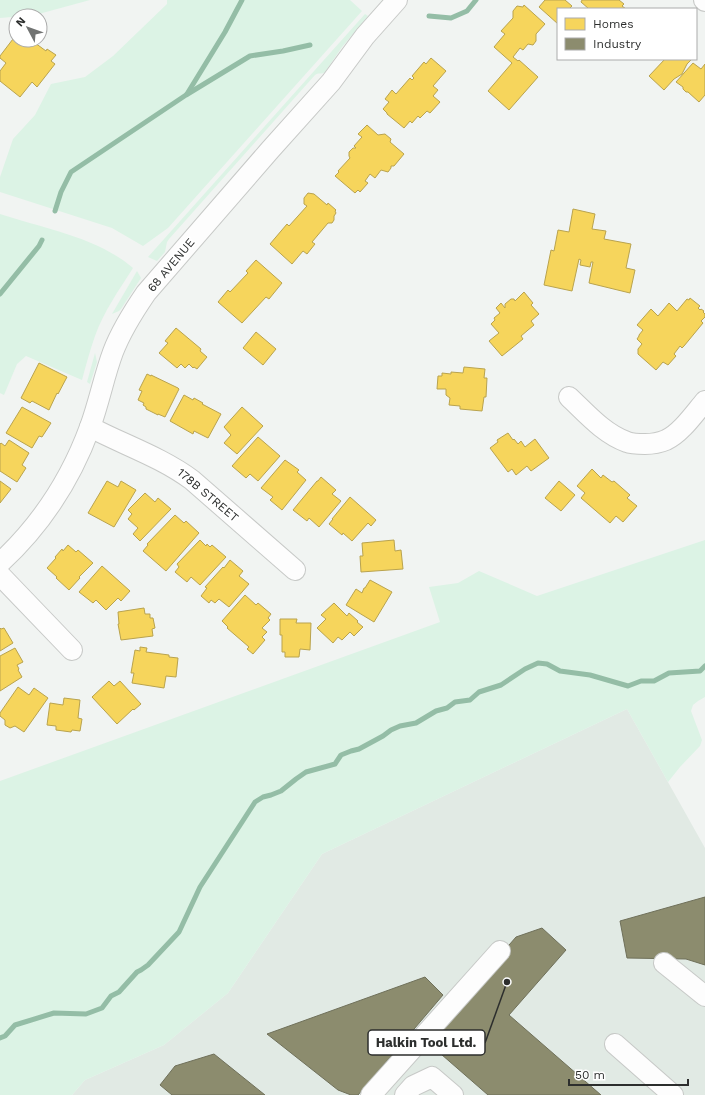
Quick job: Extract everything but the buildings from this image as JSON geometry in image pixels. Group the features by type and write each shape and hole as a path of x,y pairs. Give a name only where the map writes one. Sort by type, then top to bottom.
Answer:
{"street":[{"name":"68 AVENUE","path":"0,563 30,532 71,471 90,427 113,352 132,313 146,293 260,161 331,82 365,36 397,0"},
{"path":"569,397 602,428 614,436 628,442 638,444 652,444 666,440 686,423 705,402"},
{"name":"178B STREET","path":"90,427 164,461 178,470 192,480 295,570"},
{"path":"0,575 72,650"},
{"path":"371,1095 500,951"},
{"path":"664,963 705,996"},
{"path":"614,1044 673,1095"},
{"path":"405,1095 413,1086 432,1077 453,1095"}],"shaded area":[{"path":"627,709 705,848 705,1095 72,1095 85,1080 164,1045 228,993 322,854"}],"green space":[{"path":"0,0 90,0 48,11 48,8 8,8 8,17 0,18"},
{"path":"167,0 350,0 362,11 168,228 143,246 112,228 0,192 0,177 13,139 35,115 51,84 85,77 113,56 167,4"},
{"path":"365,14 368,16 342,47 325,72 315,75 169,239 165,252 157,261 148,257"},
{"path":"0,214 87,241 119,257 133,268 103,318 91,347 82,380 26,356 17,364 4,395 0,393"},
{"path":"137,271 141,278 121,309 112,314"},
{"path":"95,353 97,362 90,384 87,382"},
{"path":"705,540 705,697 693,705 691,711 702,740 700,746 668,782 627,709 322,854 228,993 164,1045 85,1080 72,1095 0,1095 0,781 440,622 429,587 458,583 479,571 537,596"}],"waterway":[{"path":"187,94 225,32 242,0"},
{"path":"429,16 451,18 467,11 476,0"},
{"path":"55,211 61,192 71,172 186,95 250,56 310,45"},
{"path":"0,294 39,246 42,240"},
{"path":"0,1038 5,1036 15,1025 54,1013 86,1014 102,1008 111,996 119,992 137,972 148,965 179,932 200,887 255,802 263,797 281,791 306,772 335,764 341,755 359,749 391,730 400,726 416,723 436,711 447,708 455,702 470,700 479,692 501,685 525,669 538,663 547,664 560,671 590,675 628,686 641,681 654,681 669,673 700,671 705,666"}],"place":[{"name":"Halkin Tool Ltd.","path":"507,982"}]}
